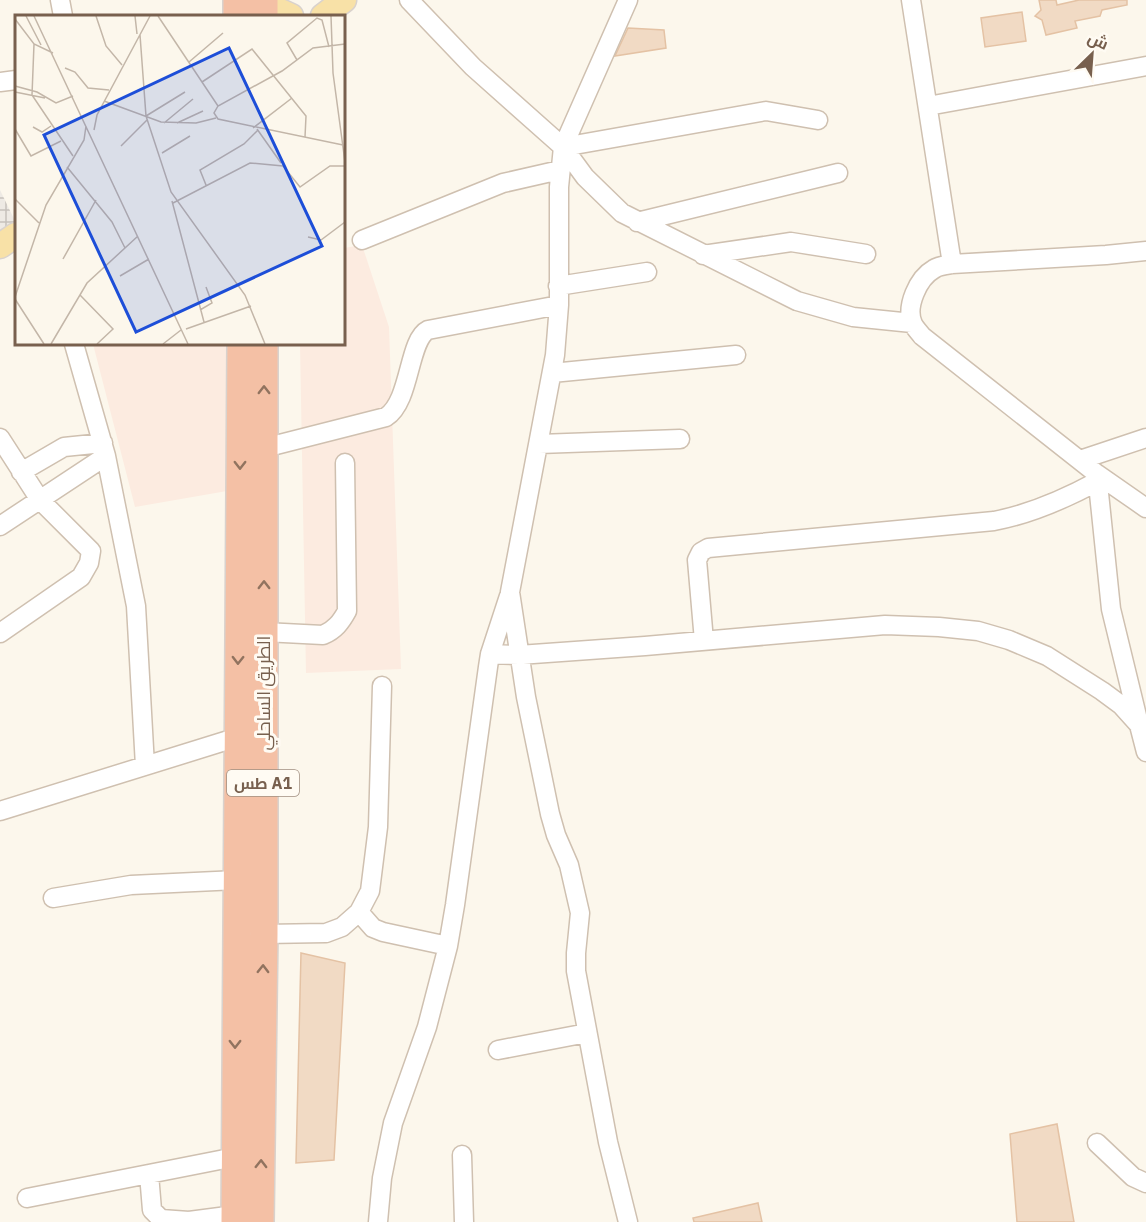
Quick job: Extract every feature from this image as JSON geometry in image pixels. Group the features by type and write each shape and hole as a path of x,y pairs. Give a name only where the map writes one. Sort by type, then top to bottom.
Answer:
{"highway":[{"path":"264,15 266,0"},
{"name":"الطريق الساحلي","path":"235,1219 241,345"},
{"name":"الطريق الساحلي","path":"260,1222 264,934 264,345"}],"main road":[{"path":"266,0 289,15"},
{"path":"0,246 15,236"}],"street":[{"path":"60,0 63,15"},
{"path":"409,0 473,67 563,147 585,177 622,213 797,301 853,317 912,323"},
{"path":"378,1222 382,1178 393,1123 427,1027 448,946 490,654 510,592 552,373 559,305 560,170 563,147 628,0"},
{"path":"911,0 952,264"},
{"path":"928,106 1146,66"},
{"path":"0,82 15,80"},
{"path":"563,147 766,111 818,120"},
{"path":"362,240 503,183 560,170"},
{"path":"637,222 838,173"},
{"path":"703,255 791,242 866,255"},
{"path":"1146,251 952,264 935,268 924,277 915,293 911,308 912,323 922,336 1080,460 1097,477 1146,508"},
{"path":"558,286 647,272"},
{"path":"264,448 391,414 403,391 420,336 428,330 559,305"},
{"path":"74,345 104,449 136,606 145,766"},
{"path":"552,373 736,355"},
{"path":"1080,460 1146,438"},
{"path":"539,444 680,439"},
{"path":"21,472 64,447 104,449"},
{"path":"0,633 81,577 89,562 91,551 40,500 2,449"},
{"path":"0,526 40,500 104,449"},
{"path":"264,632 323,635 332,632 347,611 345,463"},
{"path":"704,641 697,560 701,552 708,548 1013,518 1044,507 1097,477"},
{"path":"1097,477 1111,609 1146,752"},
{"path":"510,592 519,655 549,814 569,865 580,913 576,971 608,1143 628,1222"},
{"path":"490,654 519,655 885,626 939,627 978,631 1018,643 1063,665 1121,705 1139,725"},
{"path":"264,934 326,933 342,927 359,912 370,891 378,827 382,686"},
{"path":"0,811 238,737"},
{"path":"53,898 131,885 237,880"},
{"path":"359,912 373,928 383,932 448,946"},
{"path":"498,1050 587,1033"},
{"path":"1097,1143 1133,1177 1146,1183"},
{"path":"462,1155 464,1222"},
{"path":"27,1198 235,1157"},
{"path":"150,1174 152,1210 161,1219 189,1221 235,1219"}],"shaded area":[{"path":"0,190 15,221 15,227 0,237"},
{"path":"362,245 389,327 401,669 306,673 300,345 345,345 345,248"},
{"path":"93,345 227,345 227,491 135,507"}],"building":[{"path":"1039,0 1056,0 1057,5 1079,0 1127,0 1127,5 1102,10 1100,16 1075,21 1077,28 1046,35 1042,20 1035,16 1041,10"},
{"path":"1022,12 1026,41 985,47 981,18"},
{"path":"628,28 664,30 666,48 615,56"},
{"path":"301,953 345,963 334,1160 296,1163"},
{"path":"1057,1124 1074,1222 1017,1222 1010,1134"},
{"path":"758,1203 762,1222 694,1222 693,1218"}]}
